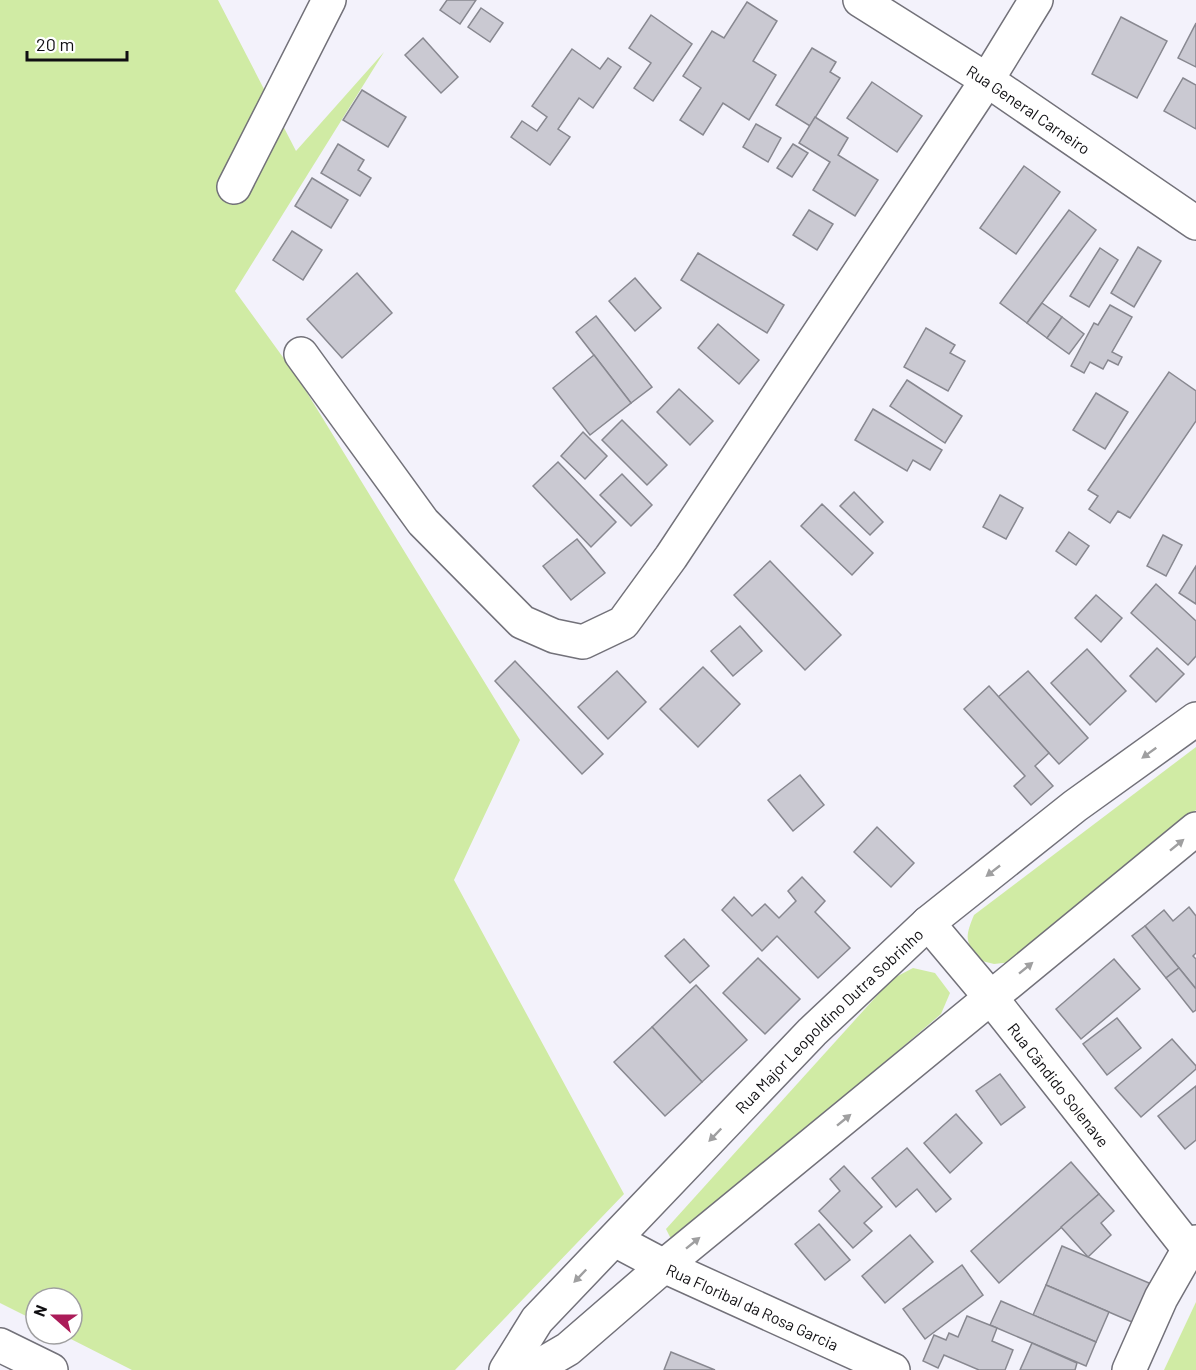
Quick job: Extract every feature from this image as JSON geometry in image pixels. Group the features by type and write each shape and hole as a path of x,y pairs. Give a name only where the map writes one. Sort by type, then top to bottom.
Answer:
{"street":[{"path":"234,187 329,0"},
{"name":"Rua General Carneiro","path":"860,0 987,80 1196,223"},
{"path":"301,354 423,522 522,622 554,636 583,642 623,623 671,557 987,80 1036,0"},
{"name":"Rua Major Leopoldino Dutra Sobrinho","path":"506,1370 537,1320 812,1032 928,923 1075,806 1196,719"},
{"path":"532,1370 568,1349 664,1266 1196,829"},
{"name":"Rua Cãndido Solenave","path":"928,923 1192,1246"},
{"name":"Rua Floribal da Rosa Garcia","path":"615,1240 664,1266 893,1370"},
{"path":"1129,1370 1161,1298 1192,1246"},
{"path":"0,1345 51,1370"}],"green space":[{"path":"0,0 218,0 296,151 384,52 235,291 298,378 520,740 454,880 624,1194 455,1370 132,1370 84,1346 84,1286 24,1286 24,1315 0,1303"},
{"path":"1196,747 1196,810 1012,962 994,964 978,960 968,938 974,915"},
{"path":"913,968 935,973 950,993 941,1014 681,1237 670,1237 666,1229 892,979"},
{"path":"1196,1302 1196,1370 1164,1370"}],"building":[{"path":"447,0 476,0 460,24 440,10"},
{"path":"747,2 777,21 753,61 776,75 749,120 723,103 703,135 680,120 701,88 683,76 712,31 724,38"},
{"path":"481,8 503,23 490,42 468,27"},
{"path":"651,15 692,44 653,101 634,88 651,63 629,48"},
{"path":"1121,17 1167,41 1137,98 1092,74"},
{"path":"1196,23 1196,67 1178,58"},
{"path":"423,38 458,77 441,93 405,55"},
{"path":"812,48 836,62 830,72 840,78 810,126 776,105"},
{"path":"572,49 600,69 608,58 621,67 593,108 579,98 558,129 570,137 550,165 511,137 522,121 537,131 547,117 532,106"},
{"path":"1183,78 1196,85 1196,129 1164,111"},
{"path":"872,82 922,116 897,152 847,118"},
{"path":"362,90 406,117 388,147 343,120"},
{"path":"815,117 848,138 838,155 878,180 855,216 813,190 830,162 799,143"},
{"path":"756,124 781,138 768,162 743,147"},
{"path":"338,144 364,160 358,170 371,178 360,196 321,173"},
{"path":"793,144 808,153 792,177 777,168"},
{"path":"1024,166 1060,192 1016,254 980,228"},
{"path":"312,178 348,200 331,228 295,206"},
{"path":"809,210 833,224 817,250 793,235"},
{"path":"1069,210 1096,230 1027,323 1000,303"},
{"path":"292,231 322,250 303,280 273,260"},
{"path":"1138,247 1161,261 1134,307 1111,293"},
{"path":"1100,248 1118,260 1089,307 1070,296"},
{"path":"698,253 784,305 767,333 681,280"},
{"path":"357,273 392,313 342,358 307,319"},
{"path":"635,278 661,308 635,331 609,301"},
{"path":"1042,303 1062,317 1047,338 1027,323"},
{"path":"1110,305 1132,317 1112,352 1122,357 1118,365 1108,360 1103,369 1090,362 1084,373 1071,366 1094,323 1098,325"},
{"path":"596,316 652,387 631,403 576,332"},
{"path":"1062,317 1084,334 1069,354 1047,338"},
{"path":"718,324 759,360 739,384 698,348"},
{"path":"926,328 955,345 950,353 965,361 948,391 904,367"},
{"path":"594,355 631,403 590,435 553,388"},
{"path":"1169,372 1196,391 1196,421 1130,518 1118,511 1110,523 1089,509 1098,496 1088,490"},
{"path":"907,380 962,416 945,443 890,406"},
{"path":"679,389 713,421 690,445 657,412"},
{"path":"1096,393 1128,412 1105,449 1073,430"},
{"path":"873,409 942,450 930,470 913,460 907,471 855,440"},
{"path":"622,420 667,465 647,485 602,440"},
{"path":"583,432 607,456 585,479 561,456"},
{"path":"558,462 616,522 591,547 533,486"},
{"path":"622,474 652,505 631,526 600,495"},
{"path":"854,492 883,522 870,535 840,506"},
{"path":"1000,495 1023,508 1006,539 983,527"},
{"path":"822,504 873,553 852,575 801,526"},
{"path":"1069,532 1089,546 1076,565 1056,551"},
{"path":"1163,535 1182,545 1166,576 1147,566"},
{"path":"577,539 605,573 571,600 543,566"},
{"path":"770,561 841,635 805,670 734,595"},
{"path":"1196,566 1196,604 1179,593"},
{"path":"1156,584 1196,621 1196,656 1188,665 1131,613"},
{"path":"1096,595 1122,618 1101,642 1075,618"},
{"path":"740,626 762,651 733,676 711,651"},
{"path":"1157,648 1184,674 1156,702 1130,676"},
{"path":"1087,649 1126,691 1090,725 1051,683"},
{"path":"515,661 603,754 582,774 495,681"},
{"path":"703,667 740,704 698,747 660,709"},
{"path":"617,671 646,702 608,739 578,707"},
{"path":"1028,671 1088,738 1059,764 998,697"},
{"path":"989,686 1049,753 1035,766 1053,786 1031,805 1014,786 1025,776 964,709"},
{"path":"800,775 824,805 793,831 768,800"},
{"path":"877,827 914,863 891,887 854,852"},
{"path":"802,877 825,901 815,912 850,948 818,978 777,936 762,951 722,910 734,897 752,916 765,904 779,918 796,901 788,891"},
{"path":"1189,907 1196,916 1196,953 1193,956 1196,959 1196,989 1145,926 1164,910 1173,921"},
{"path":"1145,926 1179,968 1166,978 1132,936"},
{"path":"684,939 709,966 690,983 665,956"},
{"path":"758,958 800,999 765,1034 723,993"},
{"path":"1114,959 1140,989 1081,1039 1056,1009"},
{"path":"1179,968 1196,989 1196,1010 1193,1012 1166,978"},
{"path":"696,985 747,1040 702,1082 652,1027"},
{"path":"1117,1018 1141,1048 1107,1075 1083,1044"},
{"path":"652,1027 702,1082 665,1116 614,1062"},
{"path":"1172,1039 1196,1066 1196,1069 1141,1117 1115,1088"},
{"path":"1000,1074 1025,1107 1001,1125 976,1091"},
{"path":"1196,1086 1196,1140 1185,1149 1158,1116"},
{"path":"956,1114 982,1143 950,1173 924,1143"},
{"path":"907,1148 951,1199 936,1212 917,1189 896,1207 872,1178"},
{"path":"1071,1162 1099,1194 999,1283 971,1251"},
{"path":"844,1166 882,1207 864,1223 872,1231 853,1248 819,1211 840,1191 830,1179"},
{"path":"1099,1194 1114,1211 1101,1223 1111,1235 1088,1257 1061,1227"},
{"path":"819,1224 850,1260 825,1280 795,1244"},
{"path":"910,1235 933,1262 885,1303 862,1276"},
{"path":"1062,1246 1156,1286 1139,1325 1046,1285"},
{"path":"962,1265 983,1295 925,1339 903,1309"},
{"path":"1046,1285 1109,1312 1096,1342 1033,1315"},
{"path":"1001,1301 1096,1342 1086,1366 990,1325"},
{"path":"967,1316 997,1328 992,1341 1013,1350 1005,1370 979,1370 944,1355 938,1368 923,1361 934,1335 946,1340 949,1333 958,1337"},
{"path":"1032,1343 1077,1363 1075,1370 1020,1370"},
{"path":"671,1352 715,1370 664,1370"}]}
